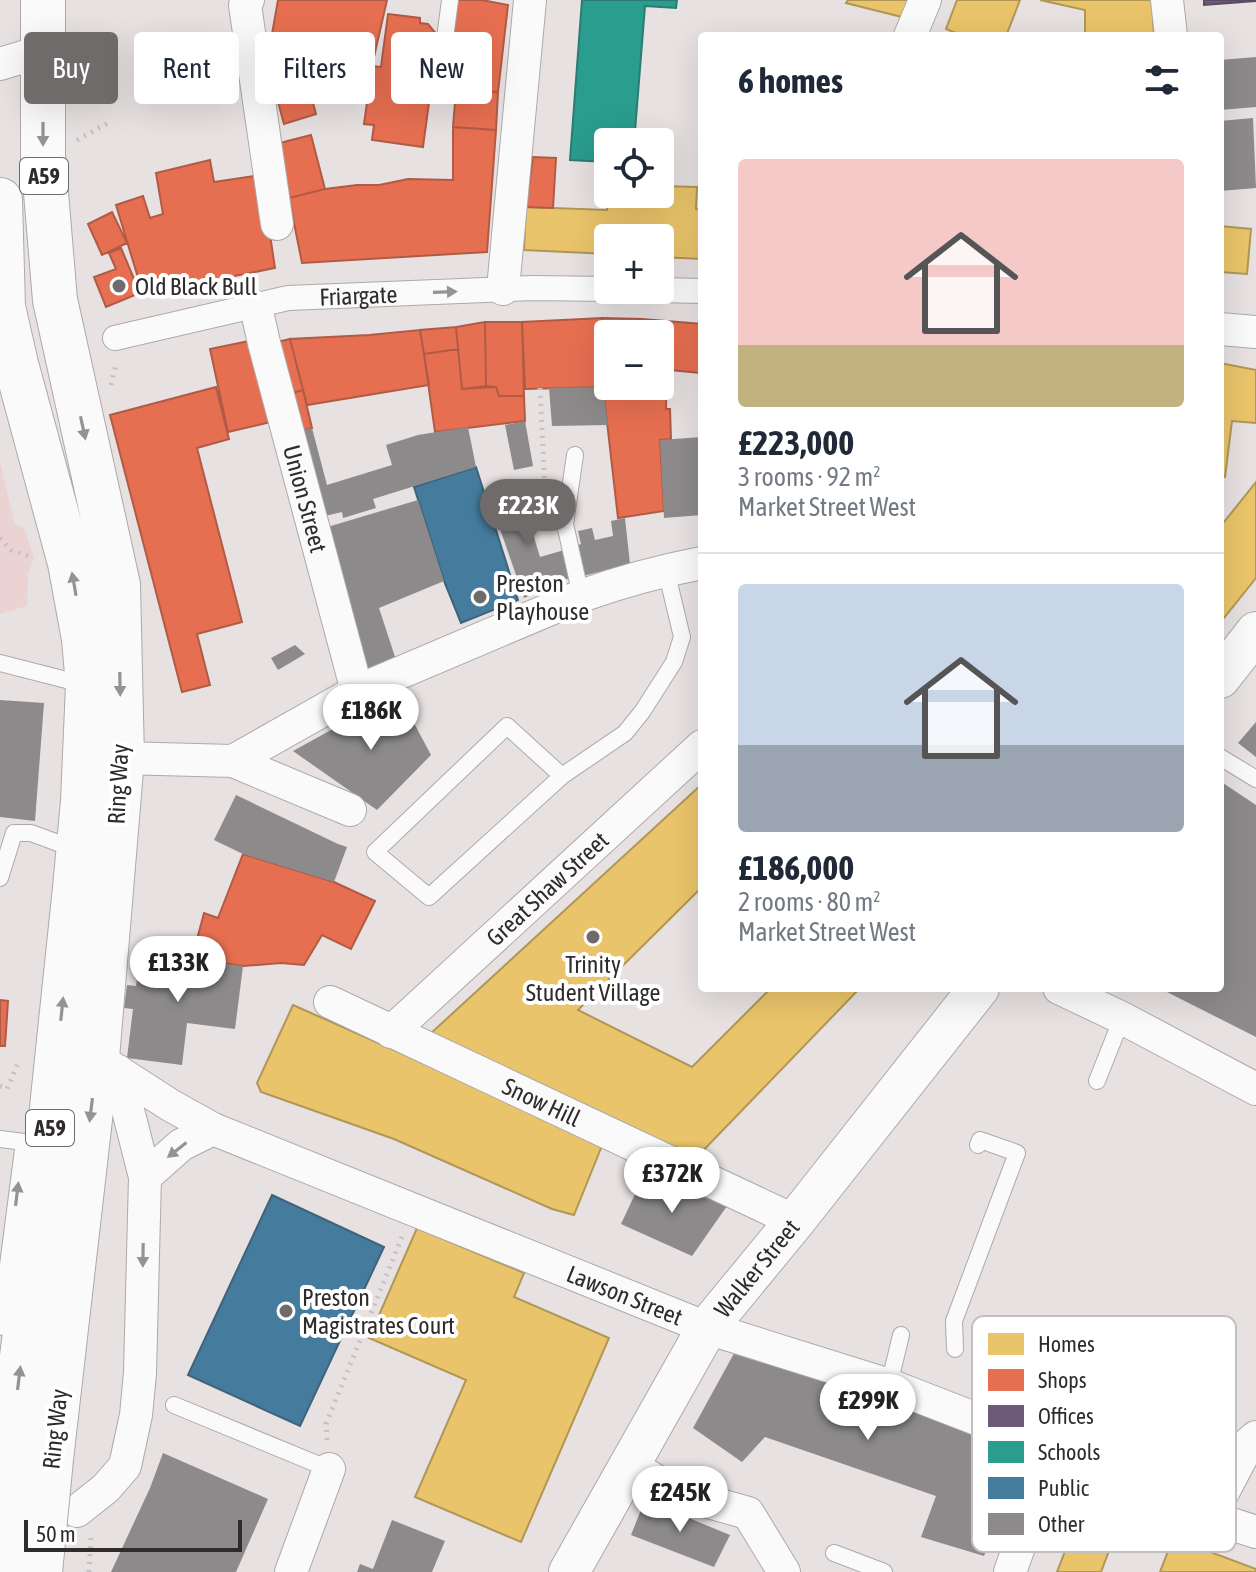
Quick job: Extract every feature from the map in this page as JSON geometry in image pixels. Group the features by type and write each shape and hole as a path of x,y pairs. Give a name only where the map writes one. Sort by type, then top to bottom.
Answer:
{"highway":[{"name":"Ring Way","path":"43,0 43,32"},
{"name":"Ring Way","path":"40,1572 20,1449 108,1065 122,758 118,585 55,300 43,157 43,104"},
{"name":"Ring Way","path":"0,200 3,307 70,563 84,639 88,685 83,801 20,1449 1,1572"}],"street":[{"path":"248,0 245,5 277,224"},
{"path":"503,289 530,0"},
{"path":"912,32 925,0"},
{"path":"1167,0 1171,32"},
{"path":"0,64 24,57"},
{"name":"Friargate","path":"115,338 288,298 503,289 594,289"},
{"path":"674,290 698,291"},
{"name":"Union Street","path":"256,307 357,691"},
{"path":"1224,329 1256,332"},
{"path":"233,761 357,691 581,596 615,584 698,564"},
{"path":"1224,673 1256,632"},
{"name":"Great Shaw Street","path":"391,1032 698,750"},
{"path":"122,758 233,761 350,810"},
{"name":"Walker Street","path":"569,1572 707,1328 976,992"},
{"path":"1067,992 1256,1089"},
{"name":"Snow Hill","path":"330,1002 795,1221"},
{"path":"84,1518 125,1466 136,1415 140,1373 145,1177 108,1065"},
{"name":"Lawson Street","path":"108,1065 213,1129 707,1328 889,1385 972,1417"},
{"path":"145,1177 181,1145 213,1129"},
{"path":"1236,1468 1249,1443 1256,1437"},
{"path":"629,1464 676,1493 748,1513 784,1572"},
{"path":"291,1572 329,1469"},
{"name":"Lawson Street","path":"1236,1525 1256,1532"},
{"path":"1010,1572 1017,1552"}],"lane":[{"path":"446,32 450,0"},
{"path":"575,455 565,524 581,596"},
{"path":"562,776 507,726 375,852 429,897 562,776 625,733 674,662 682,637 666,570"},
{"path":"0,663 88,685"},
{"path":"1224,759 1256,779"},
{"path":"0,878 14,833 31,833 78,851"},
{"path":"1097,1081 1122,1018"},
{"path":"0,1139 24,1142 0,1327"},
{"path":"955,1349 954,1321 1017,1153 980,1140 978,1145"},
{"path":"889,1385 901,1335"},
{"path":"174,1405 329,1469"},
{"path":"834,1553 884,1572"}],"path":[{"path":"76,141 110,122"},
{"path":"540,388 546,500 565,524"},
{"path":"329,1469 326,1424 401,1240"},
{"path":"84,1518 89,1572"}],"shaded area":[{"path":"0,462 14,522 25,530 34,558 28,574 27,606 0,614"}],"building: Homes":[{"path":"848,0 909,0 902,17 846,3"},
{"path":"957,0 1020,0 1008,32 953,32 946,29"},
{"path":"1040,0 1152,0 1154,32 1085,32 1085,10"},
{"path":"674,186 697,187 698,259 674,258 674,224 594,224 594,253 524,250 526,207 607,210 674,208"},
{"path":"1224,226 1251,229 1247,274 1224,272"},
{"path":"1224,364 1256,370 1256,423 1232,421 1225,477"},
{"path":"1256,482 1256,578 1224,618 1224,522"},
{"name":"Trinity Student Village","path":"698,788 698,891 578,1010 692,1067 767,992 856,992 696,1158 429,1035"},
{"path":"293,1005 603,1143 574,1215 552,1209 394,1139 261,1092 257,1083"},
{"path":"417,1228 524,1273 514,1297 609,1338 521,1542 415,1497 466,1380 369,1338"},
{"path":"1065,1552 1109,1552 1101,1572 1057,1572"},
{"path":"1168,1552 1210,1552 1256,1569 1256,1572 1160,1572"}],"building: Shops":[{"path":"278,0 387,0 375,53 375,32 272,32"},
{"path":"457,0 482,0 508,5 498,92 492,92 492,32 454,32"},
{"path":"388,14 420,18 420,23 428,24 435,32 391,32 391,104 429,104 423,147 372,140 374,125 364,124 367,104 375,104 375,66 381,67"},
{"path":"492,92 498,92 496,130 453,127 455,104 492,104"},
{"path":"279,104 313,104 316,114 284,124"},
{"path":"453,127 496,130 487,252 302,263 289,198 325,189 379,185 408,179 453,180"},
{"path":"311,135 325,189 289,198 276,144"},
{"path":"533,157 556,158 553,208 526,207"},
{"path":"210,160 214,182 261,175 275,268 143,294 116,205 143,196 150,218 163,214 156,173"},
{"path":"112,212 127,243 102,255 88,224"},
{"path":"121,248 140,293 106,307 94,277 116,269 109,253"},
{"path":"602,318 594,320 594,387 525,389 522,322"},
{"path":"602,318 642,319 642,320"},
{"path":"485,322 486,386 462,389 456,327"},
{"path":"485,322 522,322 524,396 499,396 496,387 486,386"},
{"path":"674,322 698,324 698,373 674,370"},
{"path":"456,327 458,349 424,354 420,330"},
{"path":"420,330 429,385 307,405 290,339"},
{"path":"258,339 275,421 228,432 210,349"},
{"path":"290,339 303,390 285,395 273,343"},
{"path":"458,349 462,389 496,387 499,396 524,396 525,421 435,432 424,354"},
{"path":"216,387 229,439 197,448 242,622 197,634 210,685 182,692 110,415"},
{"path":"303,390 312,428 295,432 285,395"},
{"path":"604,400 666,400 666,409 670,409 671,439 660,440 664,511 618,518"},
{"path":"243,854 334,882 375,901 351,949 322,935 304,965 243,966 192,958 204,913 218,918"},
{"path":"0,1000 8,1001 5,1046 0,1046"}],"building: Offices":[{"path":"1204,0 1256,0 1256,1 1204,5"}],"building: Schools":[{"path":"582,0 677,0 676,8 645,6 635,128 594,128 594,161 570,160"}],"building: Public":[{"path":"476,467 518,600 461,623 414,487"},
{"name":"Preston Magistrates Court","path":"272,1195 384,1247 300,1426 188,1375"}],"building: Other":[{"path":"1256,57 1256,107 1224,110 1224,60"},
{"path":"1253,118 1256,188 1224,191 1224,121"},
{"path":"594,387 594,400 605,400 608,425 552,426 549,388"},
{"path":"525,421 533,466 514,470 505,425"},
{"path":"468,427 476,467 373,499 376,508 343,518 342,512 316,518 295,432 312,428 327,485 392,465 386,445 418,435"},
{"path":"698,437 698,515 664,518 660,440"},
{"path":"519,488 540,557 568,549 572,577 524,598 490,500"},
{"path":"418,500 444,581 379,608 396,660 370,673 324,528"},
{"path":"625,518 630,564 583,576 578,531 592,528 595,540 613,536 611,521"},
{"path":"295,645 305,654 278,670 271,658"},
{"path":"398,693 431,755 377,810 293,751"},
{"path":"0,700 44,703 35,821 0,817"},
{"path":"1256,722 1256,757 1238,743"},
{"path":"1224,784 1256,805 1256,1037 1167,992 1224,992"},
{"path":"236,795 347,847 334,882 243,854 214,840"},
{"path":"140,954 243,966 235,1029 187,1023 182,1065 127,1058 133,1009 124,1008 127,985 136,986"},
{"path":"644,1175 727,1206 692,1256 621,1224"},
{"path":"737,1348 972,1430 972,1552 986,1552 984,1556 921,1537 936,1496 765,1437 742,1462 693,1428"},
{"path":"163,1453 268,1499 236,1572 111,1572"},
{"path":"645,1500 730,1535 714,1567 631,1535"},
{"path":"392,1520 445,1541 432,1572 357,1572 360,1564 373,1569"}],"place":[{"name":"Old Black Bull","path":"119,286"},
{"name":"Preston Playhouse","path":"480,597"},
{"name":"Trinity Student Village","path":"593,937"},
{"name":"Preston Magistrates Court","path":"286,1311"}]}
